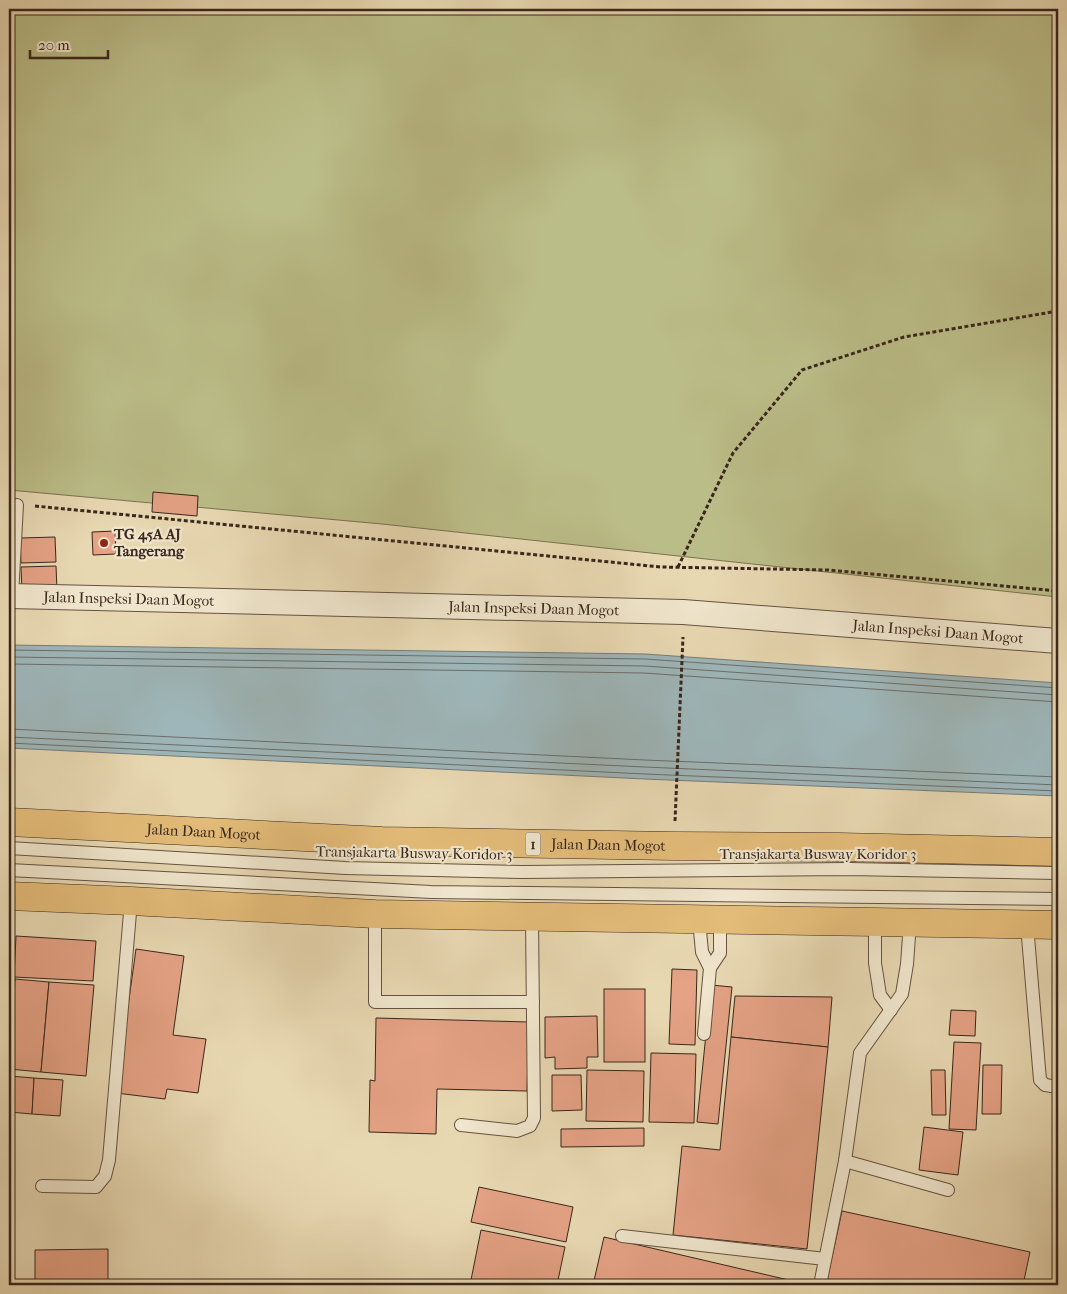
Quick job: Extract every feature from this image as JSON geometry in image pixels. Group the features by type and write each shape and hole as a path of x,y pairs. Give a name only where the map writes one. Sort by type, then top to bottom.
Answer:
{"highway":[{"name":"Jalan Daan Mogot","path":"9,822 382,841 850,847 1058,852"},
{"path":"9,896 375,914 1058,925"}],"street":[{"name":"Jalan Inspeksi Daan Mogot","path":"10,596 683,612 1058,641"}],"lane":[{"path":"10,596 17,505"},
{"name":"Transjakarta Busway Koridor 3","path":"9,848 355,869 522,872 850,869 1058,873"},
{"path":"9,870 431,892 1058,899"},
{"path":"42,1186 96,1187 105,1176 109,1160 131,901"},
{"path":"375,914 375,1002 533,1002"},
{"path":"460,1125 517,1132 530,1126 534,1118 532,918"},
{"path":"704,1034 710,968 720,953 710,920"},
{"path":"710,920 702,952 710,968"},
{"path":"875,922 875,963 880,995 890,1010"},
{"path":"820,1285 845,1160 860,1053 902,994 907,964 910,922"},
{"path":"1027,925 1040,1080 1045,1085 1058,1087"},
{"path":"845,1160 948,1190"},
{"path":"622,1236 825,1259"}],"path":[{"path":"678,567 733,454 802,370 904,337 1058,311"},
{"path":"17,505 678,567 828,570 1058,590"},
{"path":"675,807 683,633"}],"green space":[{"path":"9,9 1058,9 1058,597 382,524 9,490"}],"water":[{"path":"9,645 645,654 1058,683 1058,796 644,779 9,748"}],"building":[{"path":"153,492 198,496 197,516 152,512"},
{"name":"TG 45A AJ Tangerang","path":"115,531 116,554 93,555 92,532"},
{"path":"55,537 56,562 21,563 20,538"},
{"path":"56,566 57,590 22,591 21,567"},
{"path":"16,936 96,941 93,981 14,977"},
{"path":"9,940 11,940 10,965 9,965"},
{"path":"136,949 184,956 173,1035 206,1039 198,1093 167,1089 165,1099 116,1093"},
{"path":"672,969 697,970 695,1045 669,1044"},
{"path":"15,979 49,982 41,1072 9,1069"},
{"path":"49,982 94,985 86,1076 41,1072"},
{"path":"711,985 732,987 718,1124 697,1122"},
{"path":"604,989 645,989 645,1062 604,1062"},
{"path":"735,996 832,997 828,1047 731,1037"},
{"path":"951,1010 976,1011 975,1036 949,1035"},
{"path":"597,1016 598,1057 587,1057 587,1068 555,1069 555,1057 545,1058 545,1017"},
{"path":"376,1018 529,1022 527,1091 437,1089 436,1134 369,1132 370,1080 375,1081"},
{"path":"731,1037 828,1047 807,1249 673,1235 682,1146 720,1150"},
{"path":"954,1042 981,1043 976,1130 949,1129"},
{"path":"651,1053 696,1054 694,1123 649,1122"},
{"path":"983,1065 1002,1065 1001,1114 982,1114"},
{"path":"587,1070 644,1071 643,1122 586,1121"},
{"path":"931,1070 945,1070 946,1115 932,1115"},
{"path":"552,1075 581,1075 582,1110 552,1111"},
{"path":"9,1076 34,1078 32,1114 9,1112"},
{"path":"34,1078 63,1080 60,1116 32,1114"},
{"path":"924,1127 963,1132 958,1175 919,1170"},
{"path":"644,1128 644,1146 561,1147 561,1129"},
{"path":"479,1187 573,1207 566,1242 471,1222"},
{"path":"842,1211 1030,1252 1023,1285 826,1285"},
{"path":"481,1230 565,1247 557,1285 470,1285"},
{"path":"604,1237 793,1281 792,1285 593,1285"},
{"path":"108,1249 108,1285 35,1285 35,1250"}],"place":[{"name":"TG 45A AJ Tangerang","path":"104,543"}]}
